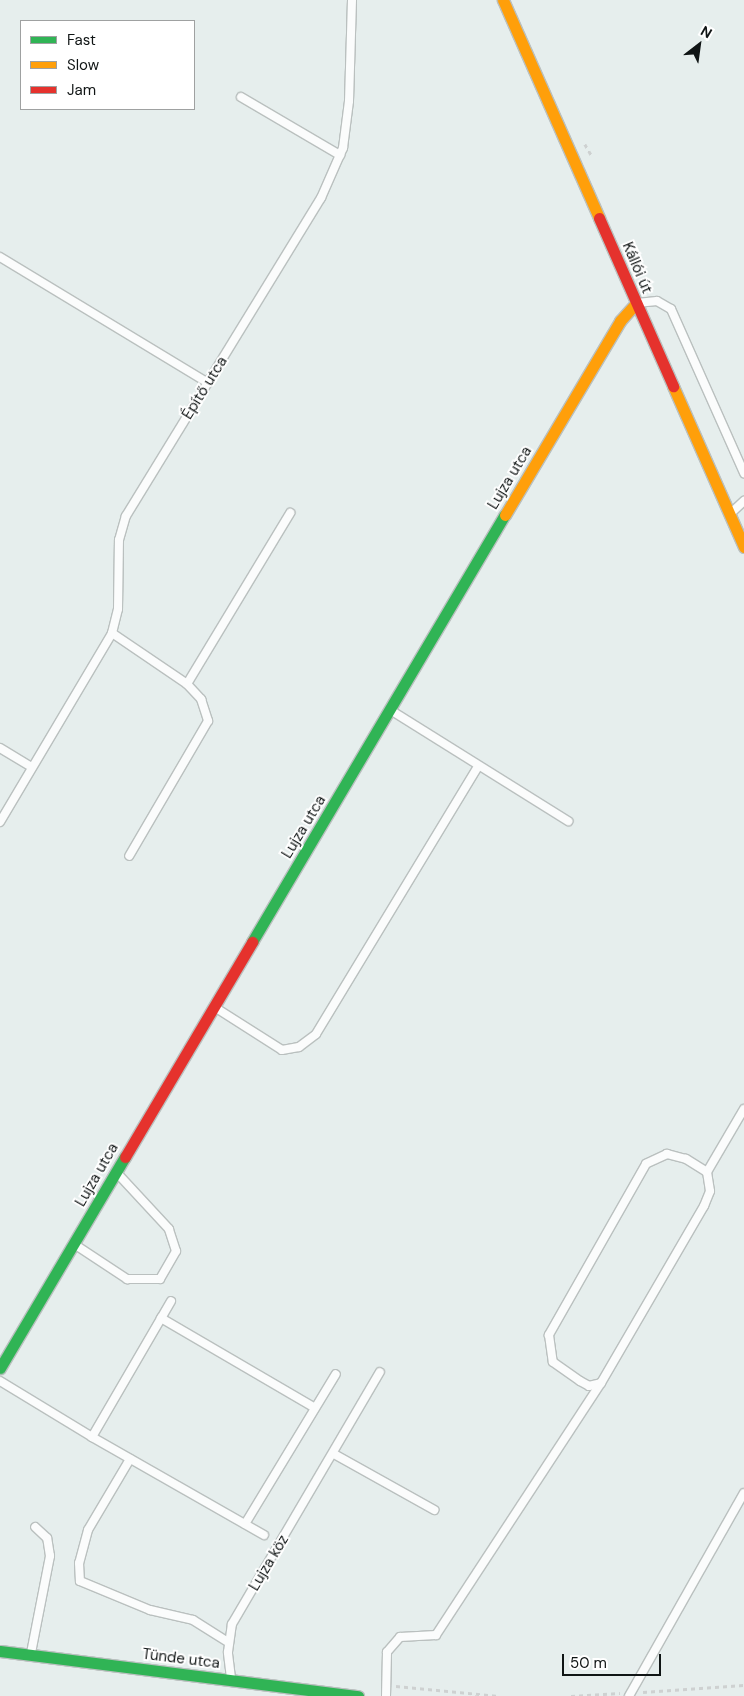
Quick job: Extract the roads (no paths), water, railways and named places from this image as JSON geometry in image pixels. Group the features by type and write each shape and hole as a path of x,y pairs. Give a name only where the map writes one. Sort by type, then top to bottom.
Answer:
{"street":[{"name":"Kállói út","path":"503,0 744,547"},
{"name":"Lujza utca","path":"0,1368 619,324 636,302"},
{"name":"Tünde utca","path":"0,1652 358,1696"}],"lane":[{"name":"Építő utca","path":"0,822 112,633 118,609 119,540 126,516 321,198 340,155 349,101 352,0"},
{"path":"240,97 340,155"},
{"path":"0,257 208,383"},
{"path":"636,302 657,301 671,309 744,473"},
{"path":"730,515 744,501"},
{"path":"187,684 290,513"},
{"path":"112,633 187,684 201,699 208,721 129,856"},
{"path":"390,709 478,767 568,821"},
{"path":"0,748 32,768"},
{"path":"214,1007 282,1050 299,1047 316,1034 478,767"},
{"path":"386,1696 387,1652 400,1637 436,1635 601,1383 704,1206 710,1191 707,1172 744,1109"},
{"path":"601,1383 589,1386 553,1362 549,1335 646,1164 667,1154 686,1158 707,1172"},
{"path":"74,1244 127,1280 140,1282 160,1279 176,1251 169,1230 117,1172"},
{"path":"92,1437 171,1301"},
{"path":"160,1318 314,1408"},
{"name":"Lujza köz","path":"231,1680 228,1642 232,1624 334,1454 380,1372"},
{"path":"245,1524 336,1374"},
{"path":"0,1381 92,1437 264,1535"},
{"path":"334,1454 434,1510"},
{"path":"130,1459 88,1530 79,1563 80,1581 150,1610 193,1620 228,1642"},
{"path":"630,1694 744,1494"},
{"path":"31,1655 50,1556 47,1538 35,1527"}]}
